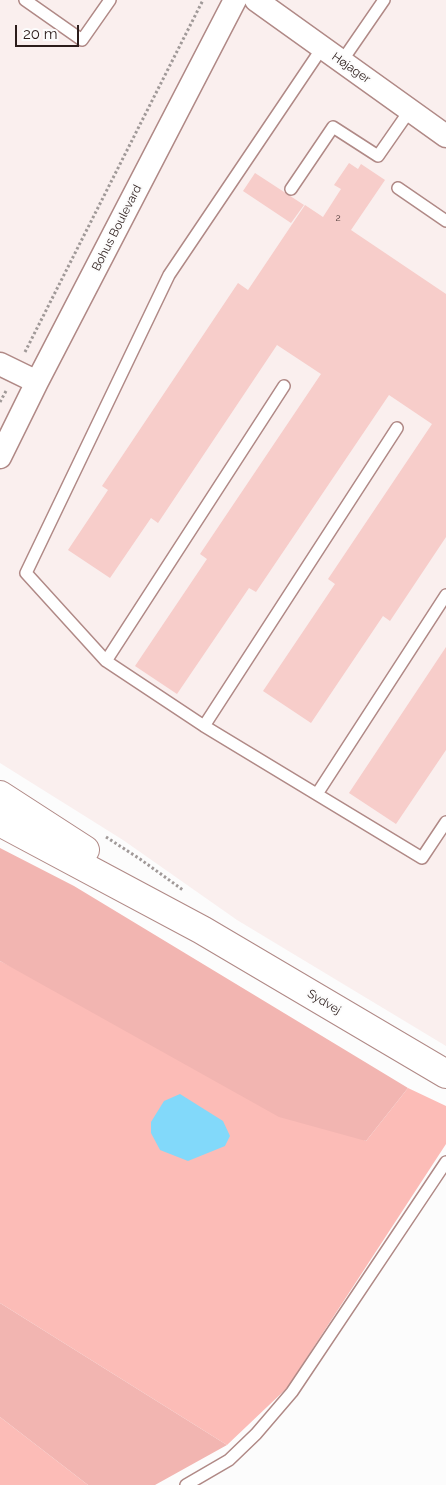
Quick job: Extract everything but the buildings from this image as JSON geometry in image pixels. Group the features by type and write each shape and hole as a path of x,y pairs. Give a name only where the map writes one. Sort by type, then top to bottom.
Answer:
{"main road":[{"name":"Sydvej","path":"0,796 19,806 202,930"},
{"name":"Sydvej","path":"0,822 202,930 446,1074"}],"street":[{"name":"Bohus Boulevard","path":"0,457 235,0"},
{"name":"Højager","path":"256,0 446,136"},
{"path":"8,367 37,382"}],"lane":[{"path":"25,0 82,40 110,0"},
{"path":"342,61 384,0"},
{"path":"322,48 169,275 26,573 106,661 204,726 422,858 446,822"},
{"path":"291,189 333,127 378,156 410,110"},
{"path":"398,188 446,221"},
{"path":"106,661 284,386"},
{"path":"204,726 398,428"},
{"path":"317,794 446,595"},
{"path":"186,1485 229,1460 256,1434 292,1392 446,1162"}],"path":[{"path":"0,402 8,367 203,0"}],"shaded area":[{"path":"0,0 446,0 446,1046 237,920 123,840 0,763"},
{"path":"0,848 74,886 408,1088 366,1141 279,1117 0,961"},
{"path":"0,961 366,1141 408,1088 446,1106 446,1144 287,1388 227,1445 0,1303"},
{"path":"0,1303 227,1445 155,1485 88,1485 0,1417"},
{"path":"0,1417 88,1485 0,1485"}],"water":[{"path":"180,1094 223,1121 230,1136 225,1146 188,1161 160,1150 151,1133 151,1122 164,1101"}]}
